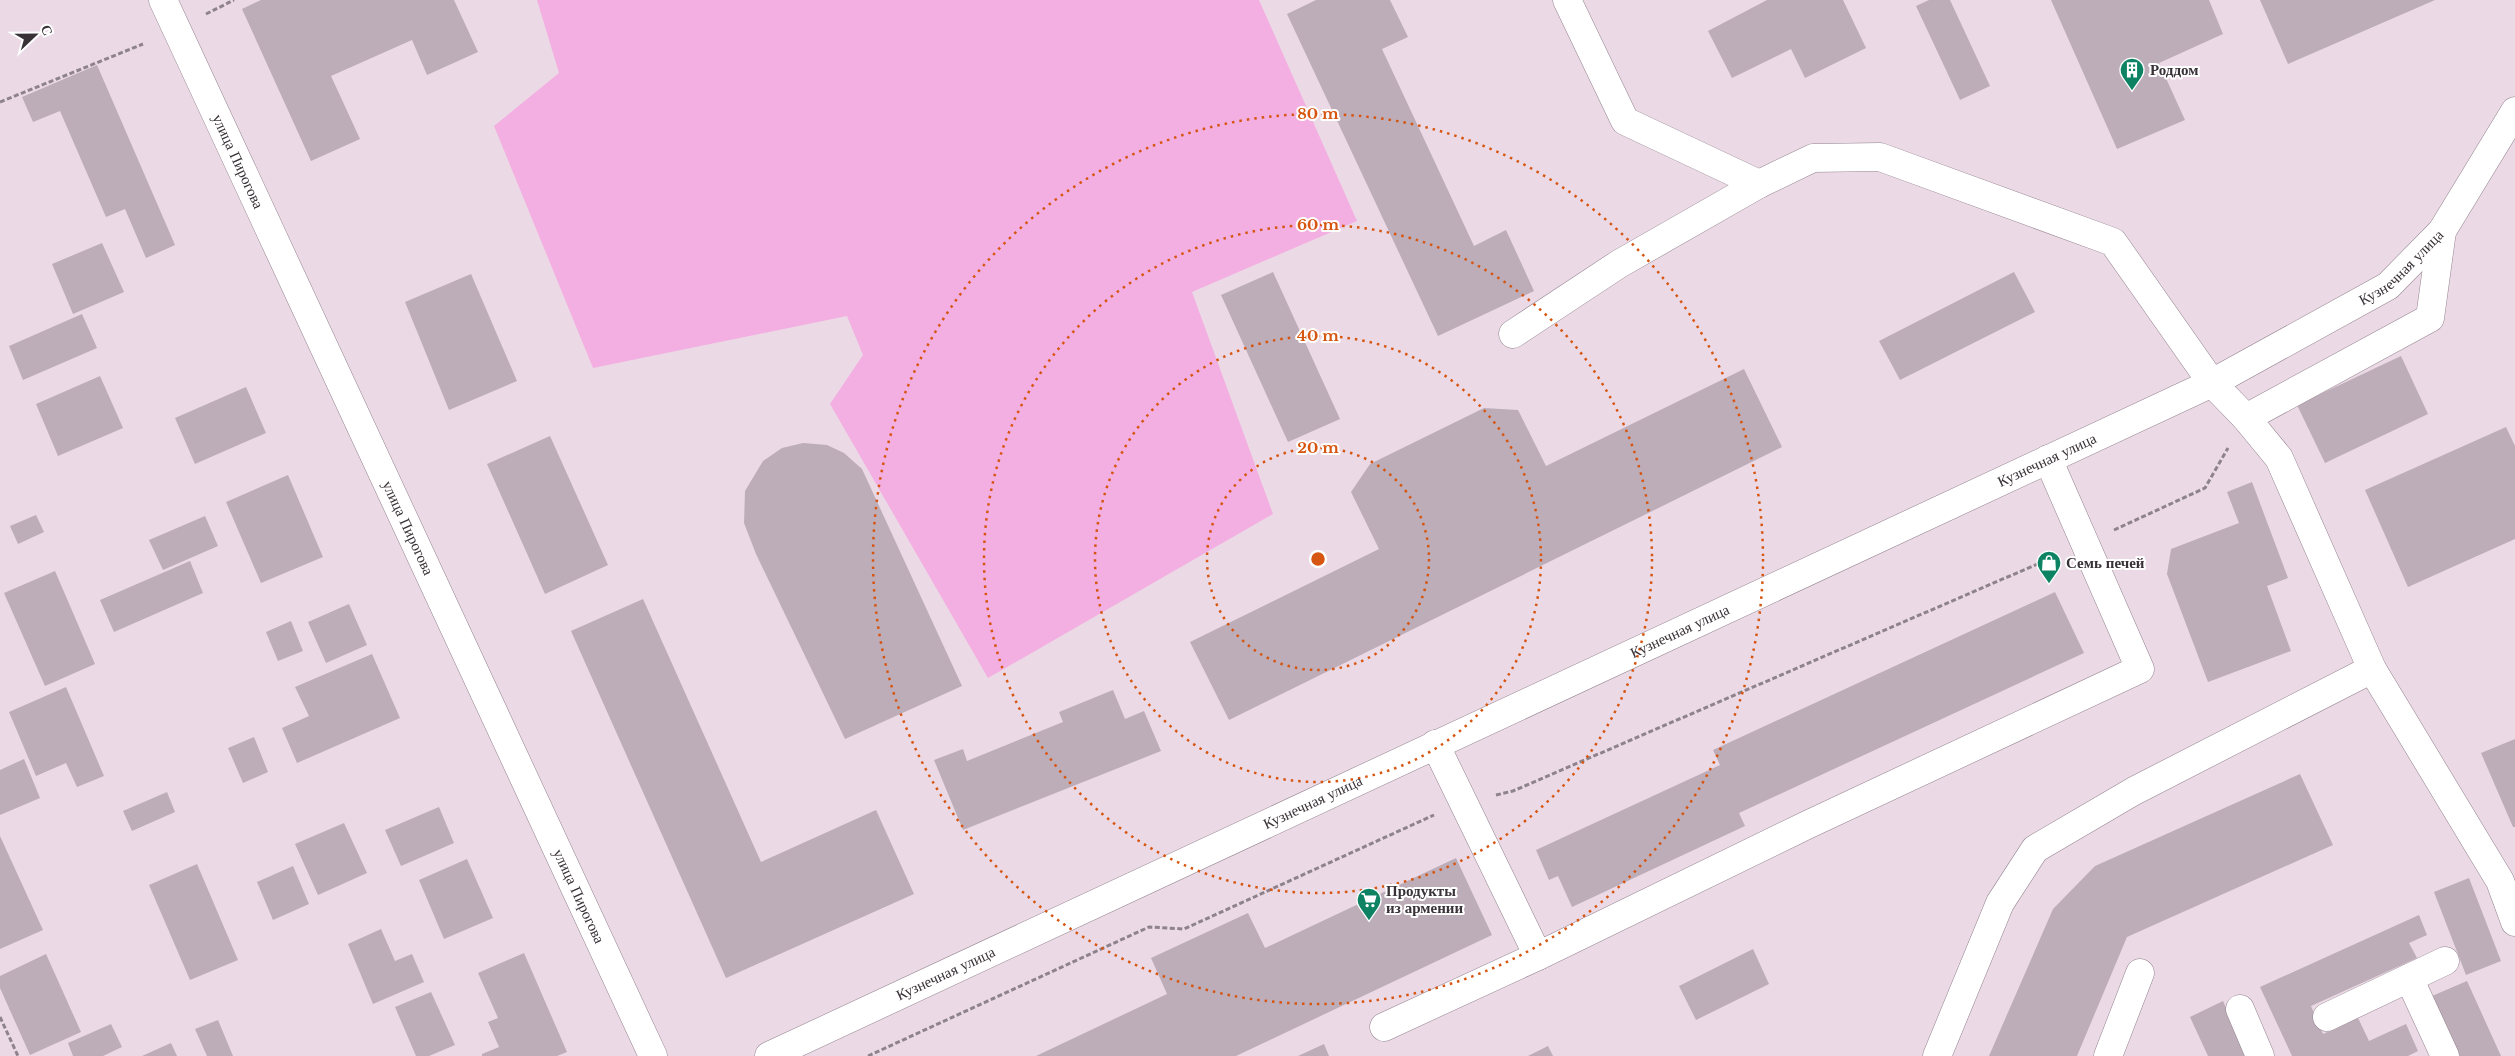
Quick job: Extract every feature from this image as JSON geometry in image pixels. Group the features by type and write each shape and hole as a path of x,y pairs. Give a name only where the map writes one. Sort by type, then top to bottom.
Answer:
{"street":[{"name":"улица Пирогова","path":"163,0 652,1056"},
{"path":"1568,0 1625,122 1759,184"},
{"name":"Кузнечная улица","path":"768,1056 2212,383 2388,286 2442,231 2515,111"},
{"path":"1513,334 1619,264 1759,184 1813,158 1880,157 2113,242 2212,383 2246,418 2279,458 2372,669 2500,882 2515,922"},
{"path":"2246,418 2288,393 2430,318 2442,231"},
{"path":"1384,1027 1538,956 1807,825 2140,669 2048,459"},
{"path":"1938,1056 2000,903 2034,849 2134,791 2372,669"},
{"path":"1435,744 1538,956"},
{"path":"2327,1017 2444,961"},
{"path":"2108,1056 2140,973"},
{"path":"2409,978 2444,1056"},
{"path":"2240,1009 2260,1056"}],"path":[{"path":"202,16 234,0"},
{"path":"0,102 143,44"},
{"path":"868,1056 1149,927 1184,929 1463,802 1513,791 2205,488 2246,418"},
{"path":"0,1016 18,1056"}],"shaded area":[{"path":"537,0 1259,0 1357,221 1192,292 1273,514 988,678 830,404 863,355 847,316 593,368 494,126 559,73"}],"building":[{"path":"261,0 454,0 478,52 427,75 412,40 331,76 360,139 311,161 242,9"},
{"path":"1316,0 1390,0 1408,37 1382,49 1474,246 1506,230 1534,291 1438,336 1287,14"},
{"path":"1767,0 1843,0 1866,48 1805,78 1791,49 1732,78 1708,31"},
{"path":"1929,0 1950,0 1990,86 1960,100 1916,6"},
{"name":"Роддом","path":"2051,0 2209,0 2223,34 2159,63 2185,120 2117,149"},
{"path":"2260,0 2435,0 2288,64"},
{"path":"97,65 175,245 146,258 125,209 106,217 60,111 33,122 22,97"},
{"path":"102,243 124,292 73,314 52,264"},
{"path":"1273,272 1340,419 1288,442 1221,295"},
{"path":"2014,272 2035,312 1900,380 1879,341"},
{"path":"471,274 517,381 449,410 405,302"},
{"path":"82,314 97,348 23,380 9,346"},
{"path":"2401,356 2428,414 2325,463 2297,405"},
{"path":"1744,369 1782,447 1229,720 1190,642 1379,549 1351,492 1370,464 1484,408 1518,410 1546,466"},
{"path":"100,376 123,428 58,456 36,404"},
{"path":"246,387 266,433 195,464 175,418"},
{"path":"2506,427 2515,446 2515,539 2408,587 2365,490"},
{"path":"550,436 608,565 545,594 487,464"},
{"path":"803,443 827,445 844,453 862,469 962,686 845,739 756,554 744,523 745,491 763,461 782,448"},
{"path":"288,475 323,557 261,583 226,502"},
{"path":"2252,482 2288,578 2267,586 2291,651 2208,682 2167,574 2171,549 2239,523 2227,492"},
{"path":"36,515 44,532 18,544 10,526"},
{"path":"205,516 218,546 163,570 149,540"},
{"path":"190,561 203,593 114,632 100,600"},
{"path":"55,571 95,664 45,686 4,593"},
{"path":"2055,592 2084,653 1739,813 1745,826 1572,907 1558,876 1549,880 1536,850 1720,765 1713,750"},
{"path":"643,599 761,862 876,810 914,894 726,978 571,631"},
{"path":"349,604 367,645 326,663 308,622"},
{"path":"291,621 303,651 278,661 266,632"},
{"path":"372,654 400,718 297,763 282,728 309,716 295,687"},
{"path":"66,687 104,776 77,787 66,763 36,776 9,712"},
{"path":"1113,690 1125,719 1144,711 1161,751 963,830 934,760 963,749 967,761 1063,722 1059,712"},
{"path":"254,737 268,772 243,783 228,748"},
{"path":"2515,739 2515,827 2513,827 2481,753"},
{"path":"24,759 40,798 0,815 0,770"},
{"path":"2300,774 2333,845 2127,937 2077,1056 1989,1056 2053,909 2095,866"},
{"path":"167,792 175,812 132,831 123,811"},
{"path":"439,807 454,843 401,866 385,830"},
{"path":"344,823 367,873 318,895 295,844"},
{"path":"0,836 43,930 0,949"},
{"path":"1456,858 1492,935 1236,1056 1036,1056 1167,994 1151,958 1248,913 1265,948"},
{"path":"467,859 493,918 444,939 419,880"},
{"path":"197,864 238,960 190,980 149,885"},
{"path":"293,866 309,904 273,920 257,882"},
{"path":"2469,878 2501,961 2466,975 2434,892"},
{"path":"2419,915 2427,935 2409,943 2417,958 2311,1006 2323,1034 2358,1018 2369,1041 2406,1024 2418,1051 2408,1056 2292,1056 2260,987"},
{"path":"381,929 395,961 412,954 424,982 373,1004 348,944"},
{"path":"1753,949 1769,984 1696,1020 1679,986"},
{"path":"524,953 567,1052 557,1056 482,1056 482,1054 499,1047 488,1022 498,1018 478,973"},
{"path":"46,954 81,1032 30,1055 0,988 0,976"},
{"path":"2467,981 2501,1056 2460,1056 2432,996"},
{"path":"431,992 455,1045 429,1056 416,1056 395,1007"},
{"path":"2223,1001 2247,1056 2208,1056 2190,1017"},
{"path":"218,1020 233,1056 207,1056 195,1029"},
{"path":"111,1024 122,1047 103,1056 73,1056 68,1043"},
{"path":"171,1043 177,1056 142,1056"},
{"path":"1324,1044 1329,1056 1298,1056"},
{"path":"1548,1046 1553,1056 1528,1056"}],"place":[{"name":"Роддом","path":"2132,91"},
{"name":"Семь печей","path":"2049,584"},
{"name":"Продукты из армении","path":"1369,921"}]}
